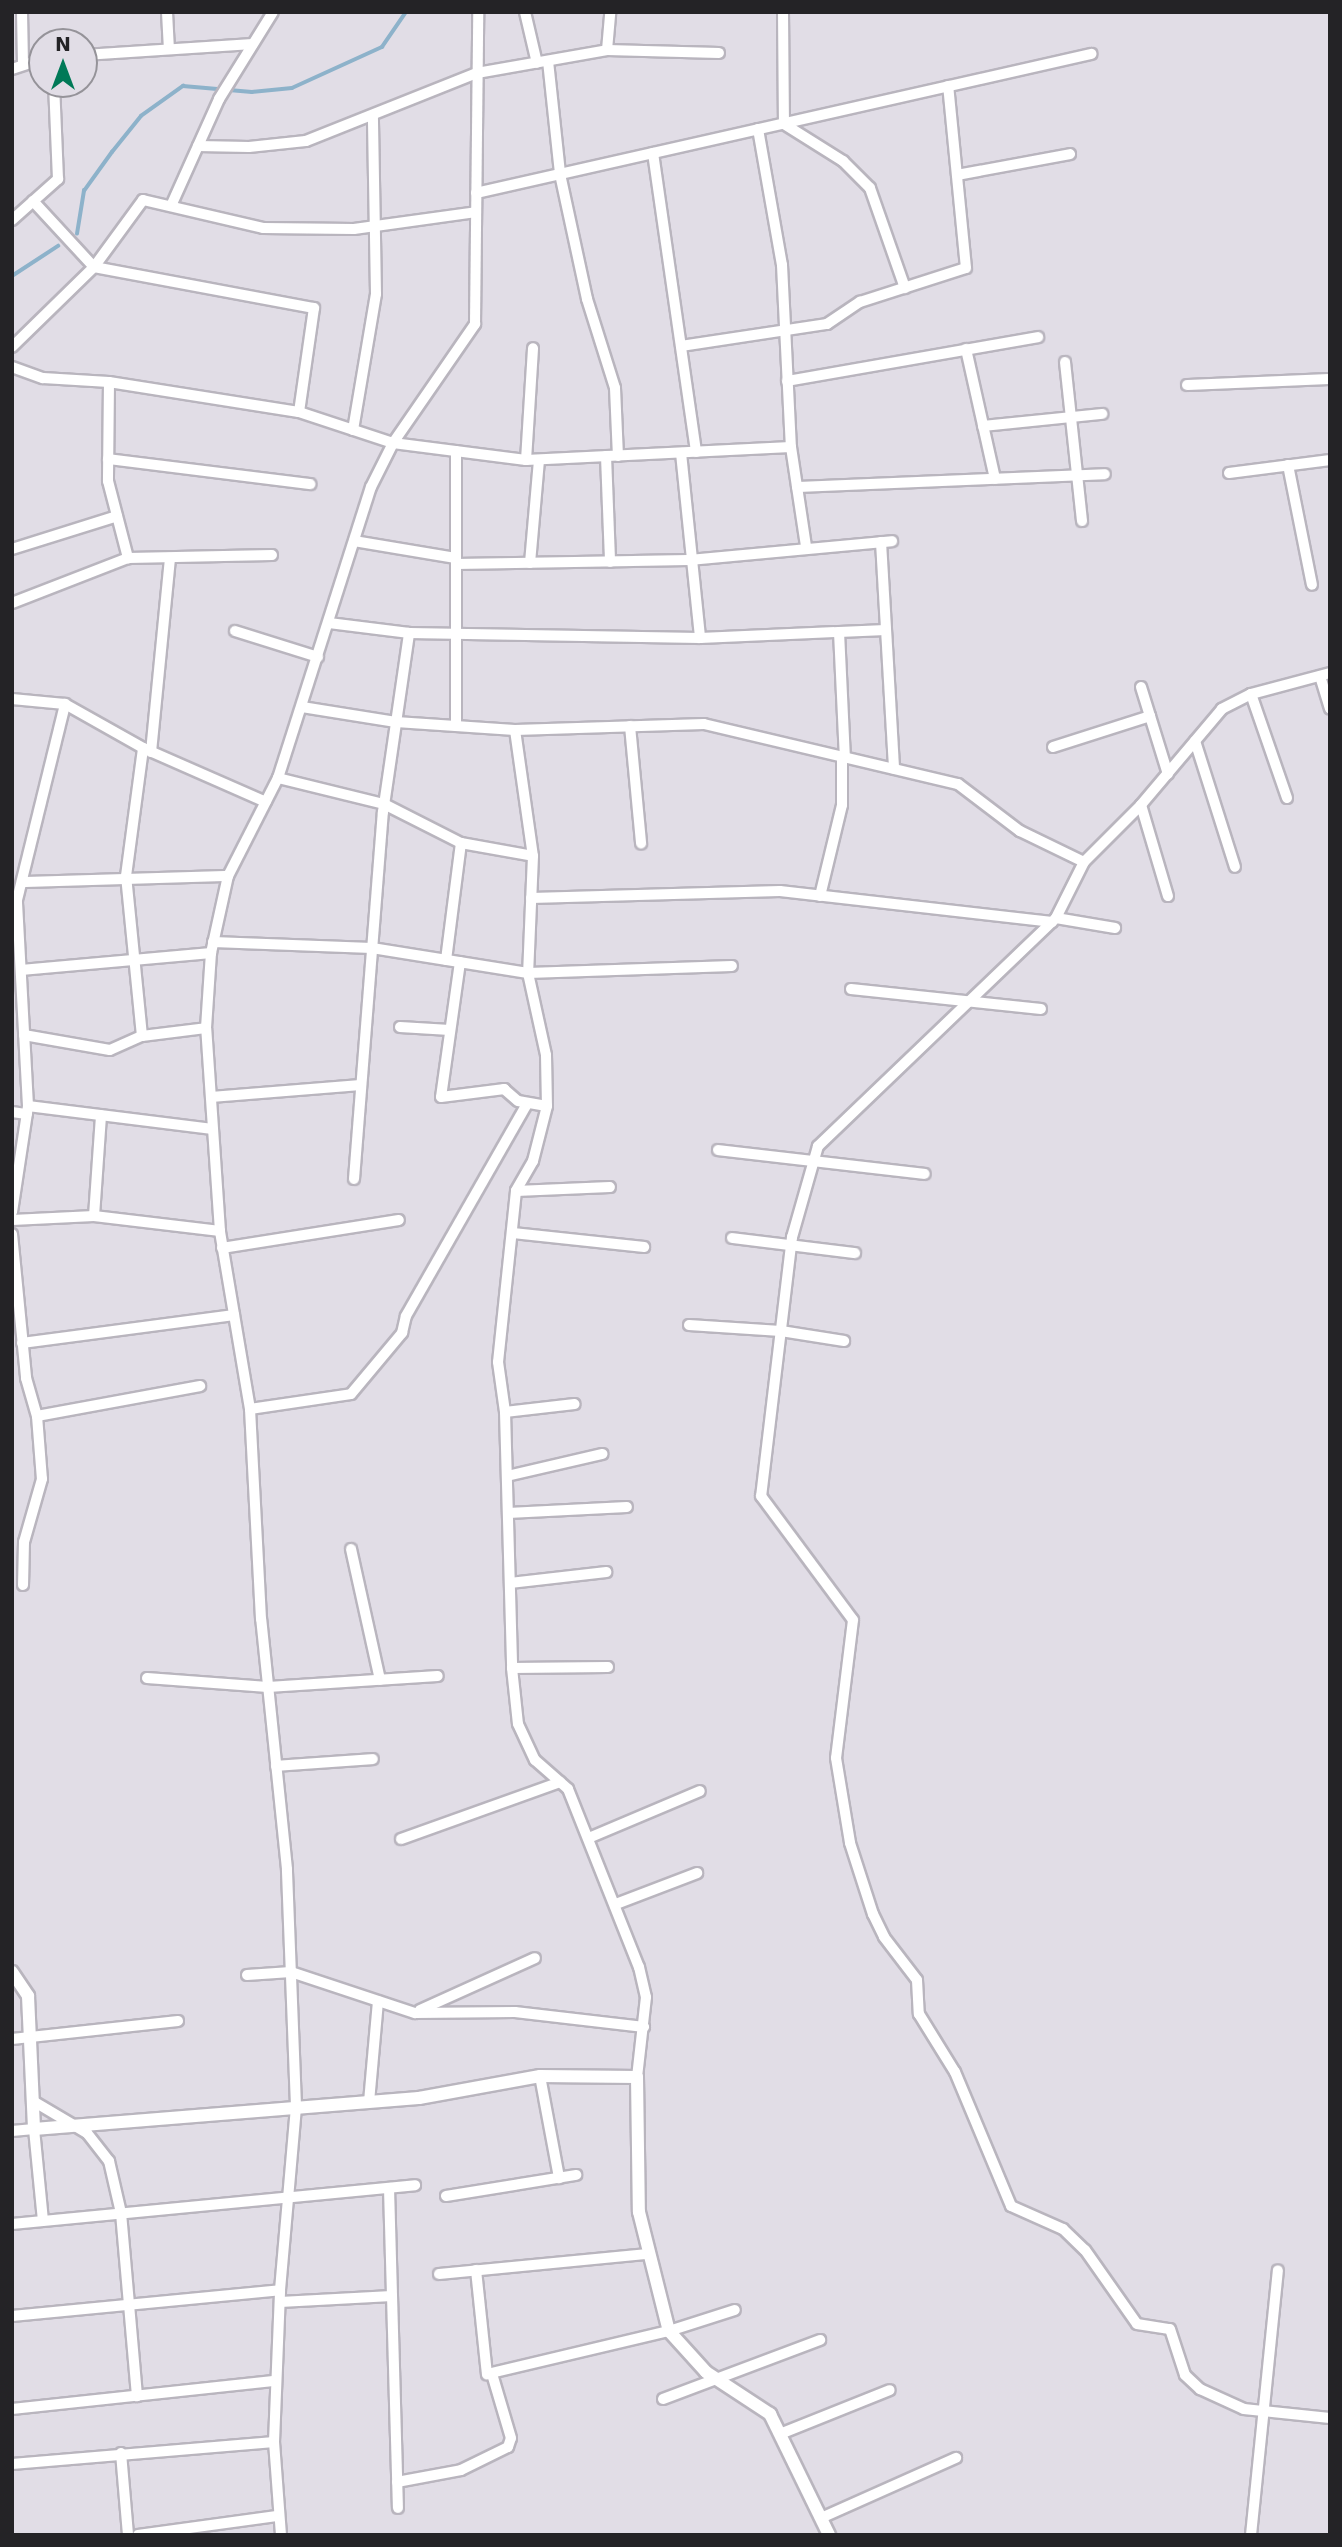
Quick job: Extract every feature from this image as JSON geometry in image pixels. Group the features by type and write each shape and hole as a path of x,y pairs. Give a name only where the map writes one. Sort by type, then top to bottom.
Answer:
{"street":[{"path":"22,12 23,63"},
{"path":"167,12 169,49"},
{"path":"171,206 219,99 273,12"},
{"path":"281,2535 277,2516 274,2442 280,2290 296,2106 291,1972 268,1687 250,1409 220,1231 206,1028 212,947 228,876 278,778 371,487 393,443 475,324 478,12"},
{"path":"525,12 542,62 560,174 587,299 615,388 618,456"},
{"path":"607,50 610,12"},
{"path":"783,12 783,124"},
{"path":"98,54 253,44"},
{"path":"198,146 249,148 306,141 373,117 477,73 607,50 719,53"},
{"path":"476,193 1091,54"},
{"path":"12,69 28,62"},
{"path":"681,346 827,324 860,302 966,268 948,86"},
{"path":"12,220 58,179 55,98"},
{"path":"353,430 376,294 373,117"},
{"path":"783,124 843,161 870,188 905,288"},
{"path":"758,129 782,265 791,447 806,546"},
{"path":"653,153 696,452"},
{"path":"957,175 1070,154"},
{"path":"12,347 94,267 143,200 262,228 375,226 476,212"},
{"path":"33,201 94,267 314,308 299,412"},
{"path":"787,381 1038,337"},
{"path":"526,460 533,348"},
{"path":"966,349 995,479"},
{"path":"1065,362 1082,521"},
{"path":"12,367 43,378 109,382 299,412 393,443 526,460 791,447"},
{"path":"1188,385 1330,379"},
{"path":"109,382 108,481 128,558"},
{"path":"983,426 1102,414"},
{"path":"456,451 456,726"},
{"path":"681,453 689,560 699,638"},
{"path":"606,456 610,562"},
{"path":"108,459 310,484"},
{"path":"530,563 539,460"},
{"path":"1229,473 1330,460"},
{"path":"1288,465 1312,585"},
{"path":"797,487 1105,474"},
{"path":"12,549 117,516"},
{"path":"355,541 456,561 530,563 689,560 806,546 887,542 886,630 894,769"},
{"path":"12,603 128,558 272,555"},
{"path":"142,1036 126,876 147,750 170,558"},
{"path":"329,622 409,633 699,638 886,630"},
{"path":"235,631 318,657"},
{"path":"820,895 842,805 839,632"},
{"path":"354,1179 384,804 409,633"},
{"path":"1330,708 1325,675 1251,694 1222,709 1141,805 1084,862 1054,920 818,1146 791,1245 761,1496 852,1620 836,1758 850,1843 873,1914 884,1937 917,1980 919,2014 955,2072 1011,2206 1063,2229 1085,2250 1137,2324 1170,2329 1185,2375 1200,2389 1244,2409 1330,2418"},
{"path":"1141,687 1168,774"},
{"path":"1251,694 1287,798"},
{"path":"12,699 65,705 147,750 266,802"},
{"path":"12,1212 27,1110 24,1035 17,1002 21,970 15,900 22,882 65,705"},
{"path":"302,707 396,722 515,730 705,724 958,784 1020,831 1084,862"},
{"path":"1053,747 1150,716"},
{"path":"630,726 641,843"},
{"path":"515,730 533,856 528,973 546,1055 547,1106 533,1161 516,1191 498,1362 505,1412 512,1668 518,1724 535,1760 560,1782 591,1838 639,1967 646,1997 637,2077 639,2213 668,2331 717,2379 771,2414 829,2535"},
{"path":"1195,741 1235,867"},
{"path":"278,778 384,804 461,843 533,856"},
{"path":"1141,805 1168,895"},
{"path":"446,960 461,843"},
{"path":"22,882 126,876 228,876"},
{"path":"531,898 780,891 1115,928"},
{"path":"21,970 135,960 212,947 372,948 528,973 732,966"},
{"path":"460,962 441,1097 504,1089 527,1104 547,1106"},
{"path":"851,989 1041,1009"},
{"path":"400,1027 450,1030"},
{"path":"24,1035 110,1050 142,1036 206,1028"},
{"path":"211,1097 361,1085"},
{"path":"250,1409 351,1394 402,1333 406,1316 527,1104"},
{"path":"12,1112 27,1110 101,1115 213,1129"},
{"path":"94,1216 101,1115"},
{"path":"718,1150 925,1174"},
{"path":"516,1191 610,1187"},
{"path":"12,1220 94,1216 220,1231"},
{"path":"222,1248 399,1220"},
{"path":"513,1233 644,1247"},
{"path":"12,1234 26,1378 37,1416 42,1479 24,1542 23,1585"},
{"path":"732,1238 855,1253"},
{"path":"22,1343 234,1315"},
{"path":"690,1325 781,1331 844,1341"},
{"path":"37,1416 200,1386"},
{"path":"505,1412 575,1404"},
{"path":"507,1476 602,1454"},
{"path":"508,1513 627,1507"},
{"path":"351,1549 380,1680"},
{"path":"510,1583 606,1572"},
{"path":"512,1668 608,1667"},
{"path":"147,1678 268,1687 438,1676"},
{"path":"276,1766 373,1759"},
{"path":"401,1839 560,1782"},
{"path":"591,1838 700,1791"},
{"path":"616,1904 697,1873"},
{"path":"415,2012 534,1958"},
{"path":"12,1972 28,1996 34,2129 43,2221"},
{"path":"247,1975 291,1972 415,2012 514,2012 644,2027"},
{"path":"369,2102 378,2000"},
{"path":"12,2039 178,2021"},
{"path":"12,2131 419,2098 540,2076 637,2077"},
{"path":"540,2076 559,2178"},
{"path":"33,2101 77,2125 109,2161 121,2213 138,2396"},
{"path":"446,2196 576,2175"},
{"path":"12,2224 415,2185"},
{"path":"389,2188 398,2508"},
{"path":"439,2274 648,2254"},
{"path":"397,2482 461,2470 508,2447 511,2438 492,2374 484,2365 476,2270"},
{"path":"1251,2535 1278,2270"},
{"path":"12,2316 280,2290"},
{"path":"280,2302 392,2296"},
{"path":"492,2374 668,2331 735,2310"},
{"path":"663,2399 820,2340"},
{"path":"12,2409 276,2381"},
{"path":"780,2434 890,2390"},
{"path":"12,2464 274,2442"},
{"path":"121,2454 128,2535"},
{"path":"821,2518 956,2458"},
{"path":"138,2535 277,2516"}],"waterway":[{"path":"77,234 84,191 141,116 183,86 252,92 292,88 382,47 406,12"},
{"path":"12,276 58,246"}]}
